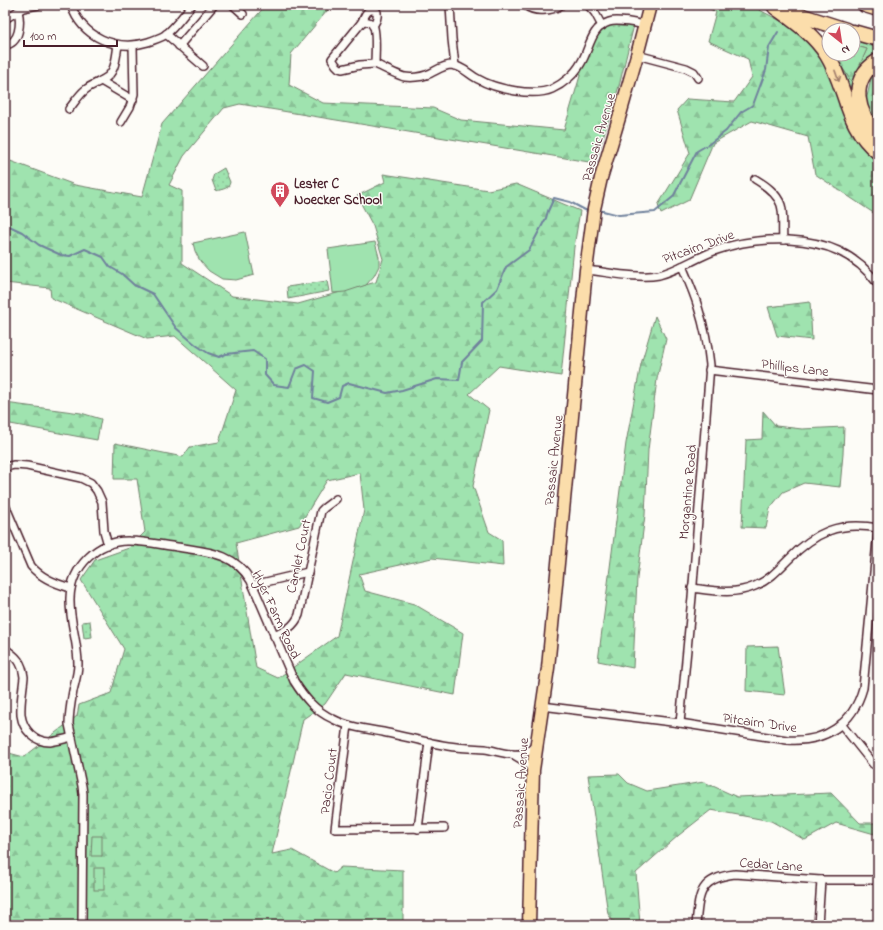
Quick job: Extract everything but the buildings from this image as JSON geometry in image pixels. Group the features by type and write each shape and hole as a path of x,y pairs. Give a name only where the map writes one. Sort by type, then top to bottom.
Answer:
{"highway":[{"path":"865,5 878,9"},
{"path":"773,6 822,22"},
{"path":"773,6 801,26 823,48 832,64 854,122 863,138 878,152"},
{"path":"861,34 878,39"},
{"path":"878,61 865,72 861,79 858,92 859,102 863,113 870,127 878,136"}],"main road":[{"name":"Passaic Avenue","path":"529,925 533,770 548,661 586,270 594,212 601,178 638,55 650,5"}],"street":[{"path":"5,19 29,6 38,5"},
{"path":"71,5 82,25 95,36 118,45 133,46 155,40 166,34 192,5"},
{"path":"179,46 214,5"},
{"path":"233,5 243,14"},
{"path":"450,5 455,66"},
{"path":"525,5 532,9 550,10 561,5"},
{"path":"588,5 595,13 602,26"},
{"path":"373,26 378,15 377,12 371,10 368,11 362,22 332,59 339,68 342,69 374,64 404,77 426,75 444,66 451,65 458,66 489,85 525,92 540,92 552,89 572,75 581,64 592,36 602,26 616,20 645,25"},
{"path":"5,45 12,42 19,30 20,19 18,11"},
{"path":"362,22 368,21 373,24 375,31 374,64"},
{"path":"166,34 203,66"},
{"path":"69,109 84,91 106,78 112,72 118,45"},
{"path":"121,122 130,107 134,94 133,46"},
{"path":"638,55 686,68 694,72 698,78"},
{"path":"101,81 133,100"},
{"path":"755,179 771,190 781,205 783,240"},
{"name":"Pitcairn Drive","path":"586,270 628,275 658,275 717,250 736,244 756,241 804,241 814,242 845,254 862,266 878,284"},
{"name":"Morgantine Road","path":"680,723 710,365 704,328 698,306 682,266"},
{"name":"Phillips Lane","path":"709,370 878,390"},
{"path":"5,467 14,465 27,466 81,478 91,483 102,502 104,531 108,545"},
{"name":"Camlet Court","path":"274,636 291,627 297,620 321,511 336,499"},
{"path":"5,505 32,566 39,573 56,584 71,588"},
{"path":"692,588 723,592 747,589 769,578 802,546 825,532 851,526 869,526 878,529"},
{"name":"Pitcairn Drive","path":"542,706 680,723 796,741 810,740 824,736 847,719 855,708 863,688 878,529"},
{"name":"Hyer Farm Road","path":"82,925 82,786 69,724 78,663 70,605 71,588 76,574 83,563 96,551 108,545 120,541 139,541 217,554 228,558 237,565 245,573 253,586 294,681 305,698 316,709 327,716 348,725 450,746 486,749 512,754 524,753 536,744"},
{"path":"253,586 308,572"},
{"path":"5,649 20,662 23,671 24,677 21,713 27,730 31,735 42,741 50,742 72,737"},
{"path":"841,724 873,764"},
{"name":"Pacio Court","path":"348,725 335,829 444,828"},
{"path":"418,828 429,742"},
{"name":"Hyer Farm Road","path":"512,754 524,761 533,770"},
{"name":"Cedar Lane","path":"696,925 700,896 705,887 712,880 718,877 735,874 821,880 878,880"},
{"path":"818,925 821,880"}],"green space":[{"path":"266,5 332,5 291,54 289,85 323,103 433,108 461,120 564,130 595,25 634,25 619,86 595,163 240,104 224,108 184,156 169,185 182,191 182,263 232,296 298,304 376,282 383,259 373,226 357,196 385,182 383,174 488,190 516,184 580,211 574,247 561,376 499,366 469,394 489,410 473,486 489,532 502,540 503,566 432,558 359,574 365,591 414,604 463,633 455,695 346,673 325,704 303,719 272,854 292,850 334,873 341,867 403,870 403,925 5,925 5,752 24,757 77,716 79,705 111,693 124,649 81,580 95,560 129,548 145,532 137,479 114,479 115,443 183,457 190,447 219,442 236,390 175,336 147,339 51,298 50,288 5,283 5,159 75,185 142,197 162,124","holes":["360,473 364,510 337,636 278,678 256,668 236,543 299,526 327,480"]},
{"path":"702,5 750,5 802,32 821,55 821,62 827,62 878,155 878,216 815,174 808,137 752,121 713,143 689,200 661,214 658,205 690,153 677,110 687,99 734,102 752,77 748,59 708,41 716,12"},
{"path":"861,42 878,47 878,58 852,109 841,74 841,66 853,83 867,49 861,47"},
{"path":"861,47 867,49 854,78 853,84 839,62 861,62"},
{"path":"878,68 878,122 865,105 873,71"},
{"path":"224,168 230,182 225,188 216,191 212,180 214,174"},
{"path":"245,232 254,275 236,280 222,279 209,271 200,261 193,243"},
{"path":"375,242 379,257 379,266 374,276 366,285 345,292 333,293 328,249"},
{"path":"327,281 329,291 288,299 287,287"},
{"path":"810,302 812,340 777,336 768,307"},
{"path":"655,316 666,339 657,379 648,450 645,515 637,578 633,668 598,661 626,443 641,364"},
{"path":"5,403 81,413 101,419 97,440 5,423"},
{"path":"763,411 776,426 802,429 844,427 840,487 804,483 783,492 770,508 766,528 742,527 746,440 762,439"},
{"path":"90,621 92,637 84,638 82,622"},
{"path":"778,646 785,695 746,691 747,647"},
{"path":"619,774 628,783 647,791 704,782 737,797 831,793 860,823 878,823 878,835 836,823 805,840 771,821 711,810 679,835 636,873 640,925 616,925 608,914 588,775"},
{"path":"92,836 102,836 102,856 91,856"},
{"path":"94,868 104,868 104,890 94,890"}],"waterway":[{"path":"597,211 619,215 655,212 673,197 697,151 726,131 741,112 753,105 766,70 769,47 778,32"},
{"path":"5,224 22,232 39,245 61,255 70,256 85,249 103,257 110,267 122,274 134,285 153,294 176,328 208,353 219,357 226,354 253,351 265,359 265,375 274,385 289,387 296,369 306,365 315,371 313,398 327,402 339,397 342,386 349,383 387,393 437,379 459,380 462,362 482,341 483,302 497,289 506,267 529,250 546,218 554,198 570,202 589,211"}],"place":[{"name":"Lester C Noecker School","path":"280,208"}]}
